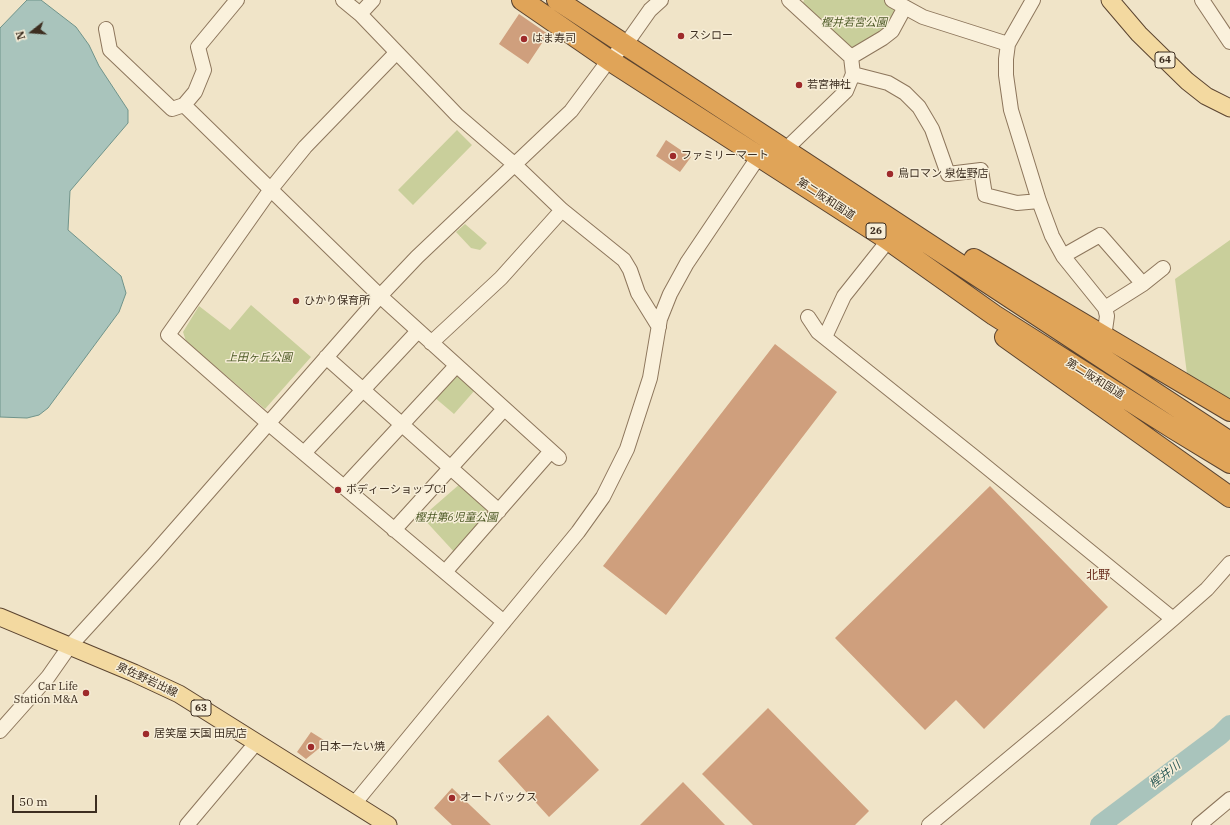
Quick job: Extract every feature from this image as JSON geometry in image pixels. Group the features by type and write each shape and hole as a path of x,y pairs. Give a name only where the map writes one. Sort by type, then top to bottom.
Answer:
{"highway":[{"name":"第二阪和国道","path":"522,0 609,60 886,239 994,314 1230,463"},
{"name":"第二阪和国道","path":"557,0 786,149 876,211 1230,442"},
{"path":"876,211 914,223 1104,337 1124,355 1201,405 1230,411"},
{"path":"886,239 901,262 1172,447 1230,497"}],"main road":[{"name":"64","path":"1110,0 1139,34 1166,61 1206,96 1228,110"},
{"name":"泉佐野岩出線","path":"0,617 134,673 179,694 388,825"}],"street":[{"path":"106,28 110,50 172,109 184,105 195,92 204,70 198,48 237,0"},
{"path":"343,0 360,14 457,115 514,164 562,210 624,260 630,270 638,293 659,327"},
{"path":"360,14 373,0"},
{"path":"0,731 48,678 70,646 153,555 380,296 417,257 571,111 609,60 626,44 650,10 661,0"},
{"path":"354,804 578,532 603,497 628,448 650,378 660,319 670,294 687,263 759,156 786,149 846,91 853,74 851,57 789,0"},
{"path":"1033,0 1008,44 1006,75 1011,110 1039,201 1052,236 1063,256 1105,308 1107,316 1104,337"},
{"path":"1202,0 1230,42"},
{"path":"851,57 892,31 899,2 923,17 1008,44"},
{"path":"396,53 305,147 271,189 168,336 268,423 504,622"},
{"path":"853,74 888,83 905,93 919,108 932,129 948,174 981,170 986,195 1017,203 1039,201"},
{"path":"184,105 380,296 555,455 499,511 445,572"},
{"path":"431,343 501,278 562,210"},
{"path":"1063,256 1100,234 1143,284"},
{"path":"825,338 844,296 886,239"},
{"path":"1105,308 1143,284 1163,268"},
{"path":"808,317 818,332 825,338 1173,619"},
{"path":"304,453 418,331"},
{"path":"326,357 499,511"},
{"path":"344,487 456,366"},
{"path":"394,530 504,409"},
{"path":"929,825 1054,722 1173,619 1207,589 1230,563"},
{"path":"187,825 256,743"},
{"path":"1199,825 1230,799"}],"green space":[{"name":"樫井若宮公園","path":"804,0 884,0 900,8 888,30 850,52 803,3"},
{"path":"457,130 472,145 413,205 398,190"},
{"path":"465,224 487,243 480,250 471,248 456,232"},
{"path":"1230,240 1230,406 1188,382 1175,279"},
{"name":"上田ヶ丘公園","path":"251,305 311,357 265,409 186,341 183,332 199,306 230,330"},
{"path":"459,376 475,390 454,414 434,397 452,377"},
{"name":"樫井第6児童公園","path":"461,483 494,511 456,554 422,517"}],"water":[{"path":"27,0 41,0 76,27 89,45 99,66 128,110 128,123 70,191 68,230 121,276 126,293 119,312 48,408 39,415 27,418 0,417 0,28"}],"building":[{"name":"はま寿司","path":"519,14 548,34 528,64 499,44"},
{"name":"ファミリーマート","path":"666,140 691,157 680,172 656,156"},
{"path":"775,344 837,392 666,615 603,566"},
{"path":"990,486 1108,607 984,729 956,700 925,730 835,638"},
{"path":"768,708 869,811 855,825 753,825 702,774"},
{"path":"548,715 599,770 549,817 498,761"},
{"name":"日本一たい焼","path":"311,732 327,742 306,759 297,752"},
{"path":"683,782 725,825 640,825"},
{"name":"オートバックス","path":"452,788 491,825 452,825 434,808"}],"waterway":[{"name":"樫井川","path":"1100,825 1220,735 1230,725"}],"place":[{"name":"スシロー","path":"681,36"},
{"name":"はま寿司","path":"524,39"},
{"name":"若宮神社","path":"799,85"},
{"name":"ファミリーマート","path":"673,156"},
{"name":"鳥ロマン 泉佐野店","path":"890,174"},
{"name":"ひかり保育所","path":"296,301"},
{"name":"ボディーショップCJ","path":"338,490"},
{"name":"Car Life Station M&A","path":"86,693"},
{"name":"居笑屋 天国 田尻店","path":"146,734"},
{"name":"日本一たい焼","path":"311,747"},
{"name":"オートバックス","path":"452,798"}],"district":[{"name":"北野","path":"1098,576"}]}
